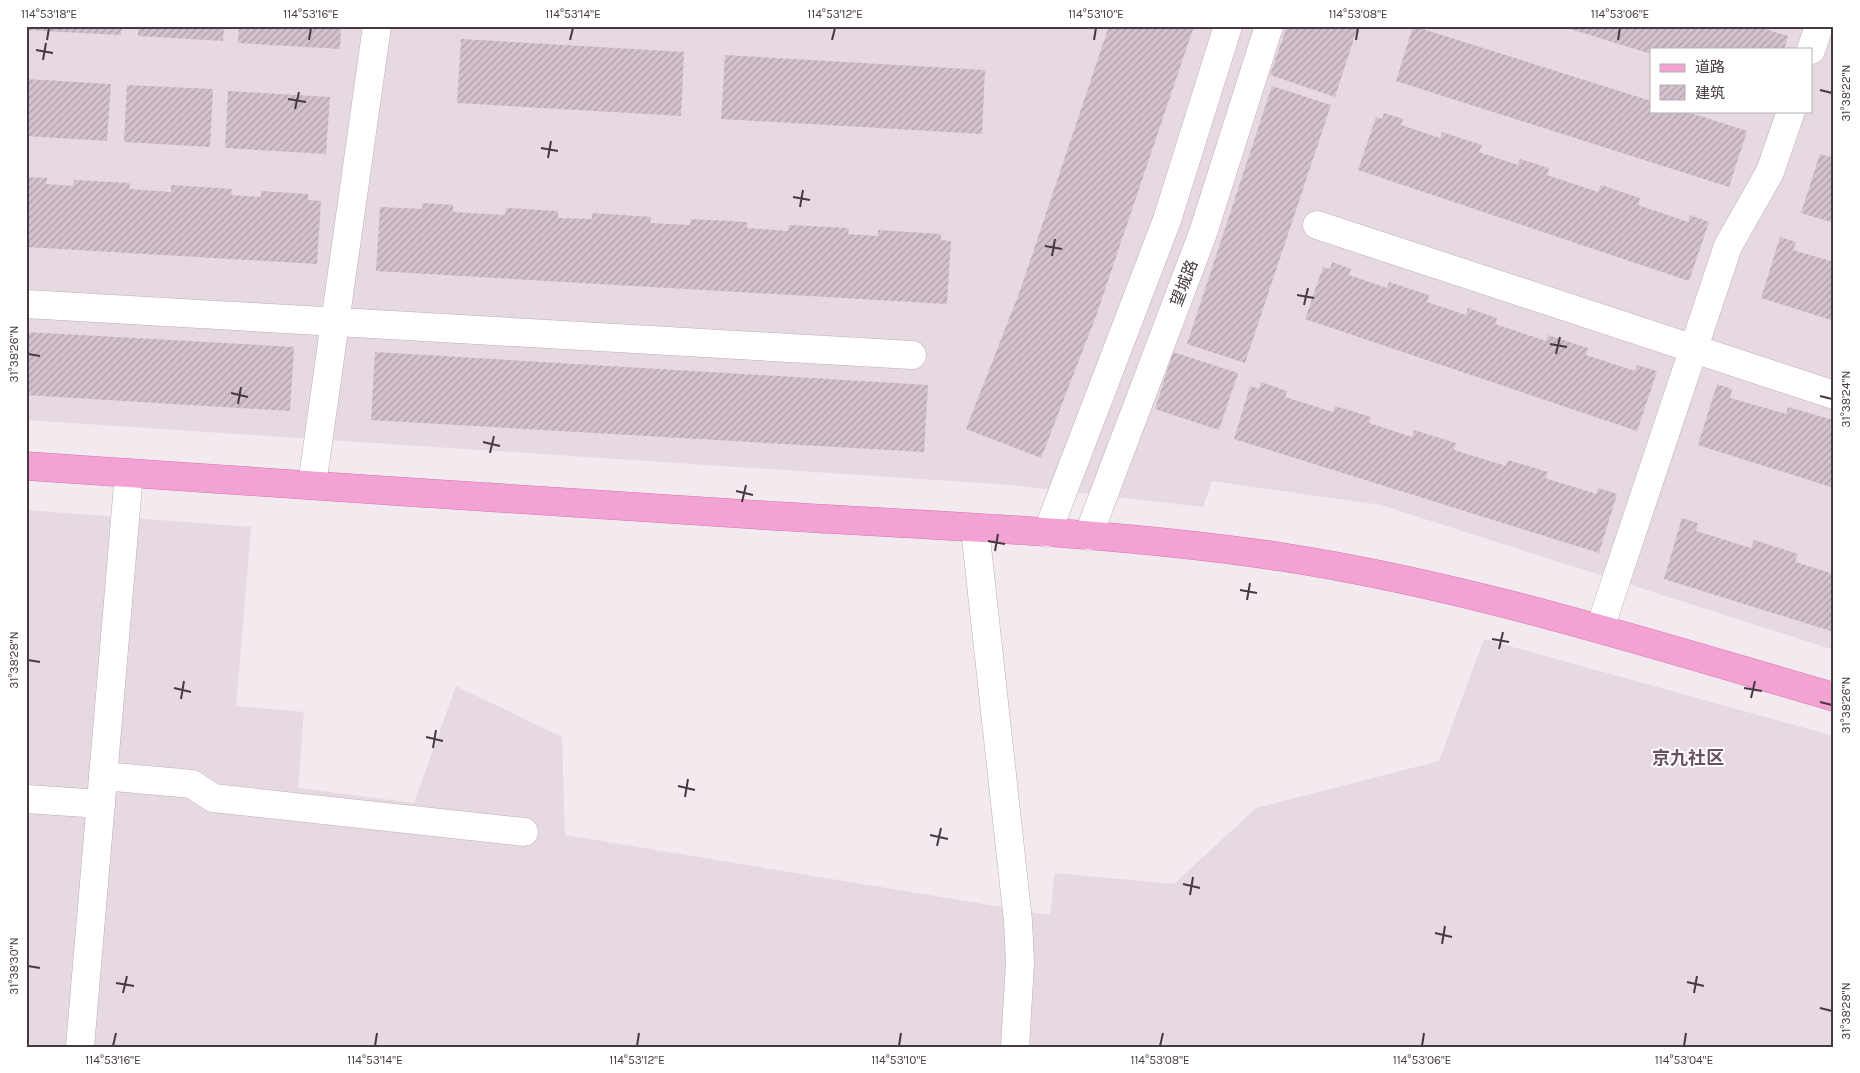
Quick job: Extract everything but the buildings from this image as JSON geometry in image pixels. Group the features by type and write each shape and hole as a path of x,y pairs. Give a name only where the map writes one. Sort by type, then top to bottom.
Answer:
{"main road":[{"path":"26,466 1088,536 1282,557 1370,572 1485,598 1600,628 1834,697"}],"street":[{"path":"312,485 377,26"},
{"path":"1047,534 1166,220 1228,26"},
{"name":"望城路","path":"1088,536 1203,233 1269,26"},
{"path":"1812,48 1819,26"},
{"path":"1600,628 1728,246 1770,172 1791,112"},
{"path":"1317,225 1834,394"},
{"path":"26,304 912,355"},
{"path":"80,1047 129,473"},
{"path":"975,529 1018,921 1019,997 1015,1047"},
{"path":"103,776 192,784 213,798 524,832"},
{"path":"26,799 101,804"}],"shaded area":[{"path":"26,26 1834,26 1834,650 1381,505 1212,481 1203,507 1012,485 26,420"},
{"path":"26,510 251,527 236,706 304,712 298,788 414,803 456,686 562,737 565,835 1050,915 1055,873 1174,884 1256,808 1439,761 1484,639 1834,736 1834,1047 26,1047"}],"district":[{"name":"京九社区","path":"1688,758"}]}
